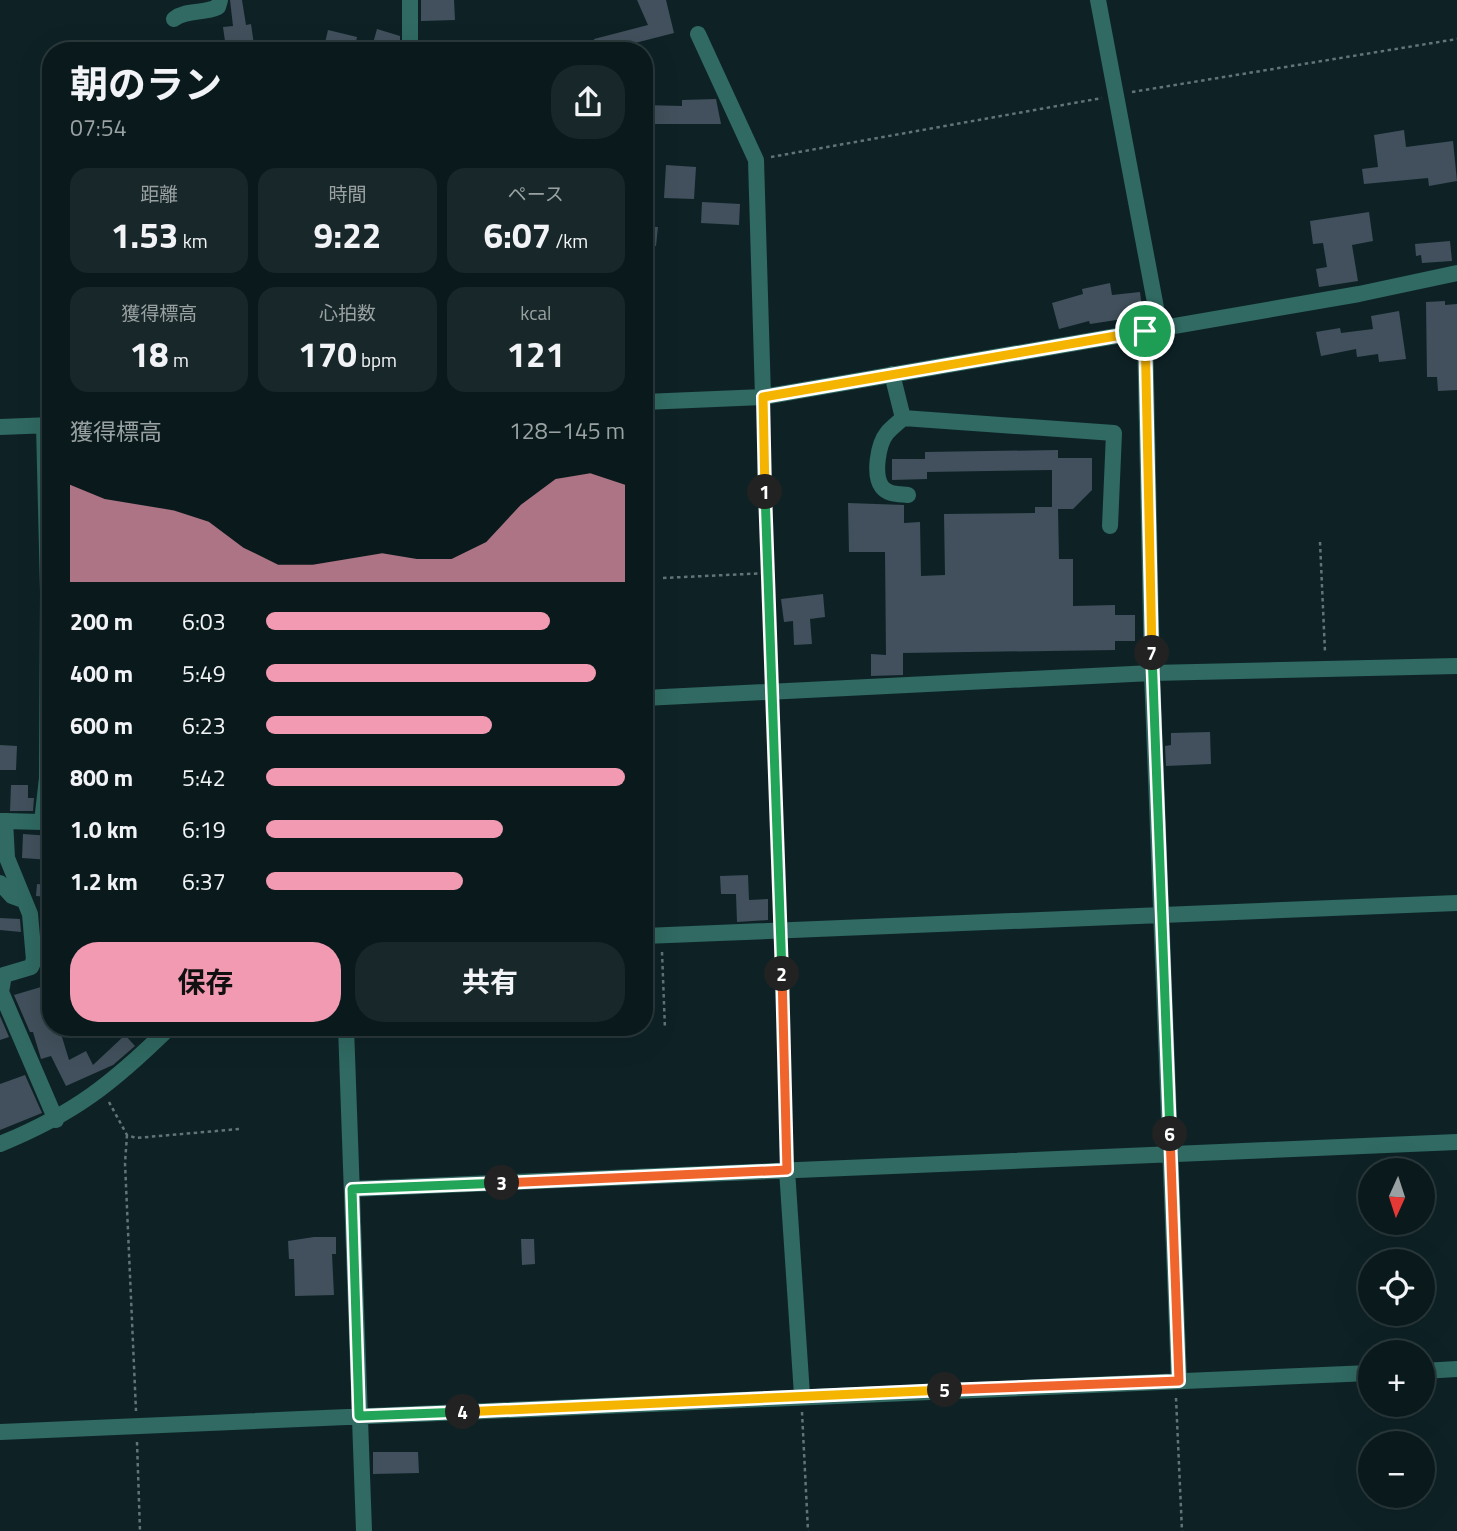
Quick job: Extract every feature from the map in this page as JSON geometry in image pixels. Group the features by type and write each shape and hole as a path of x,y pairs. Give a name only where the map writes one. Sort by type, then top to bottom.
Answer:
{"street":[{"path":"174,19 183,13 207,12 218,7 220,0"},
{"path":"410,0 410,42"},
{"path":"1098,0 1153,330 1152,673 1177,1382"},
{"path":"698,34 756,160 760,182 763,397"},
{"path":"653,402 763,397 1359,294 1457,273"},
{"path":"892,374 903,418"},
{"path":"908,495 890,493 881,486 878,472 885,435 903,418 1114,433 1110,526"},
{"path":"0,427 42,425"},
{"path":"653,698 1152,673 1457,666"},
{"path":"42,822 3,821 7,859 30,914 34,960 31,967 4,975 1,992 55,1120"},
{"path":"0,883 12,896 23,900"},
{"path":"653,935 1457,903"},
{"path":"0,1143 55,1120 102,1088 160,1036"},
{"path":"346,1036 364,1531"},
{"path":"352,1189 1457,1142"},
{"path":"787,1170 802,1395"},
{"path":"1435,1371 1457,1370"},
{"path":"0,1432 802,1395 1358,1374"}],"path":[{"path":"763,397 787,1170"},
{"path":"1320,542 1326,669"},
{"path":"663,578 767,573"},
{"path":"661,935 664,1028"},
{"path":"102,1088 127,1135 125,1163 140,1531"},
{"path":"127,1135 136,1139 239,1129"},
{"path":"1177,1382 1182,1531"},
{"path":"802,1395 808,1531"}],"building":[{"path":"230,0 242,0 246,25 251,24 254,42 225,42 223,27 233,26"},
{"path":"421,0 454,0 455,20 421,21"},
{"path":"637,0 666,0 674,33 639,42 595,42 594,39 648,25"},
{"path":"377,29 400,36 400,42 373,42"},
{"path":"328,30 357,37 356,42 325,42"},
{"path":"716,99 721,124 653,124 653,105 682,106 682,100"},
{"path":"1404,130 1406,147 1453,141 1457,181 1429,186 1428,178 1364,184 1362,169 1378,167 1374,135"},
{"path":"666,165 696,167 694,199 664,198"},
{"path":"702,202 740,204 739,225 701,223"},
{"path":"1369,212 1373,241 1352,245 1358,281 1319,287 1316,269 1327,267 1323,243 1313,244 1310,221"},
{"path":"653,227 658,227 656,246 653,246"},
{"path":"1450,241 1452,261 1422,263 1421,255 1416,256 1415,244"},
{"path":"1110,283 1112,295 1140,292 1143,316 1090,324 1089,321 1059,329 1052,303 1083,294 1082,289"},
{"path":"1445,301 1445,305 1457,304 1457,390 1438,391 1437,377 1427,377 1426,302"},
{"path":"1399,311 1406,359 1379,362 1378,354 1357,357 1356,349 1321,356 1316,332 1340,328 1341,333 1373,329 1371,316"},
{"path":"1058,450 1058,458 1092,458 1092,490 1073,509 1058,509 1059,559 1073,559 1073,606 1115,605 1115,615 1135,615 1135,641 1115,641 1115,650 903,653 903,675 871,676 871,654 886,655 885,552 849,552 848,503 904,505 904,523 920,522 921,576 945,575 944,514 1035,513 1035,507 1052,507 1052,470 927,472 927,479 892,480 892,459 925,459 925,452"},
{"path":"823,594 825,617 810,619 812,644 794,645 793,621 784,622 781,599"},
{"path":"1210,732 1211,764 1166,766 1165,746 1171,745 1171,733"},
{"path":"0,745 17,746 16,770 0,770"},
{"path":"11,785 28,785 28,798 34,798 33,811 10,811"},
{"path":"23,834 42,835 42,859 22,858"},
{"path":"748,875 749,900 768,899 768,920 737,922 736,894 721,894 720,876"},
{"path":"37,884 42,884 42,896 36,896"},
{"path":"0,918 20,919 21,932 0,930"},
{"path":"42,987 42,1036 62,1036 69,1060 86,1051 93,1065 124,1036 135,1046 113,1065 66,1086 51,1056 41,1059 33,1032 30,1032 14,995"},
{"path":"0,1016 9,1037 0,1040"},
{"path":"25,1075 42,1113 0,1130 0,1084"},
{"path":"336,1237 336,1254 332,1254 334,1295 295,1296 294,1259 289,1259 288,1241"},
{"path":"521,1239 534,1239 535,1264 522,1265"},
{"path":"373,1452 418,1452 419,1473 373,1474"}],"route":[{"path":"1145,331 1152,673 1179,1381 359,1416 352,1189 787,1170 763,397 1145,331"}]}
